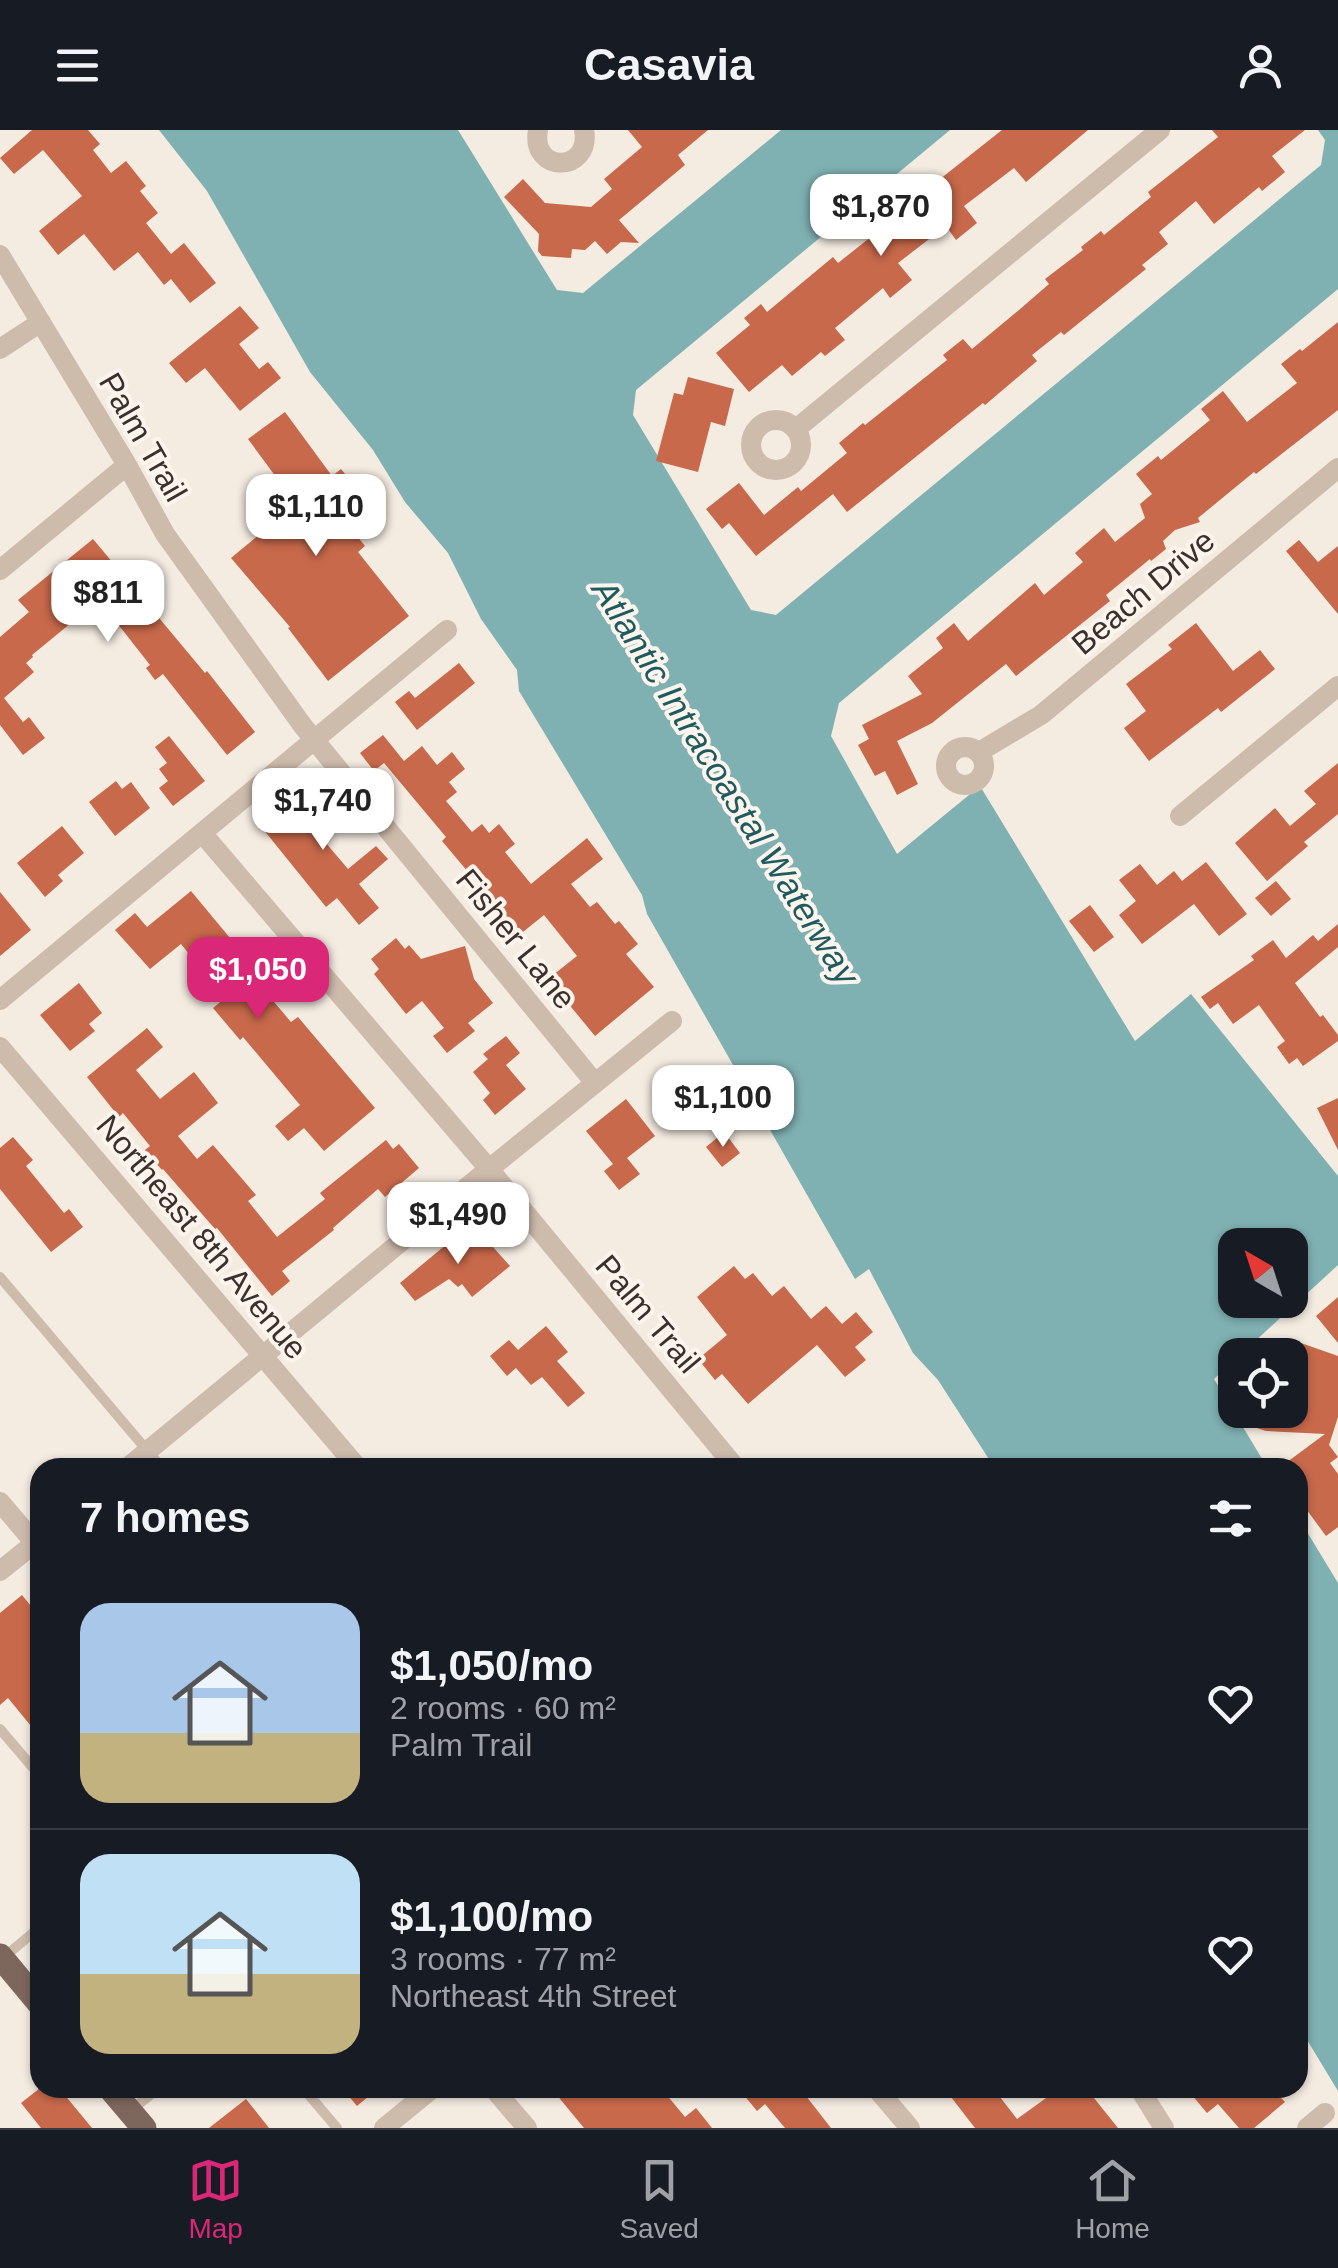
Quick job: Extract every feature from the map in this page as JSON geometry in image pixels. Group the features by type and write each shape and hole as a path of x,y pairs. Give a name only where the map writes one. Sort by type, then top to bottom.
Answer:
{"main road":[{"path":"1,1957 30,1992"},
{"path":"118,2098 137,2120"}],"street":[{"path":"538,130 540,152 562,164 583,151 584,130"},
{"path":"796,429 1160,130"},
{"name":"Palm Trail","path":"0,254 164,534 314,740"},
{"path":"0,348 41,322"},
{"path":"0,570 127,465"},
{"name":"Beach Drive","path":"979,752 1041,715 1338,468"},
{"path":"0,1000 448,630"},
{"path":"1180,816 1338,686"},
{"name":"Fisher Lane","path":"314,740 596,1083"},
{"name":"Palm Trail","path":"202,833 728,1458"},
{"path":"138,1458 672,1021"},
{"name":"Northeast 8th Avenue","path":"0,1047 350,1458"},
{"path":"0,1503 30,1535"},
{"path":"0,1571 30,1550"},
{"path":"384,2128 421,2098"},
{"path":"500,2098 526,2128"},
{"path":"884,2098 910,2128"},
{"path":"1145,2098 1164,2128"},
{"path":"1306,2128 1325,2113"}],"lane":[{"path":"0,1277 154,1458"},
{"path":"0,1729 30,1764"},
{"path":"1,1957 30,1935"},
{"path":"137,2120 152,2098"},
{"path":"312,2098 337,2128"}],"water":[{"name":"Atlantic Intracoastal Waterway","path":"159,130 458,130 557,290 583,293 781,130 950,130 636,390 633,415 751,610 776,615 1321,165 1325,140 1318,130 1338,130 1338,289 839,703 831,736 897,854 980,786 1135,1041 1191,994 1338,1176 1338,1265 1308,1293 1308,1228 1218,1228 1218,1318 1280,1318 1259,1338 1218,1338 1218,1375 1214,1379 1218,1386 1218,1428 1244,1428 1262,1458 988,1458 938,1380 913,1353 869,1269 855,1279 647,914 642,895 519,691 517,670 481,619 448,553 405,502 373,450 310,372 207,191"},
{"path":"1308,1534 1338,1583 1338,2091 1308,2042"}],"building":[{"path":"32,130 88,130 100,144 93,150 111,173 126,161 146,186 140,191 158,213 146,223 171,254 184,243 216,283 190,303 171,279 164,285 138,252 114,271 84,234 58,255 39,231 82,196 43,150 14,174 0,158"},
{"path":"628,130 708,130 678,155 685,165 619,220 639,243 621,242 607,254 595,241 585,250 572,249 571,258 542,256 538,251 539,234 504,197 523,179 545,203 591,207 612,189 604,179 642,147"},
{"path":"1002,130 1088,130 1026,182 1014,168 964,206 977,223 956,240 946,226 898,263 912,280 890,298 883,288 835,328 845,340 825,356 821,352 792,376 782,365 749,392 716,353 750,325 744,318 761,304 767,312 833,257 838,263 896,217 886,204 902,192 911,202"},
{"path":"1212,130 1305,130 1272,156 1285,172 1262,191 1259,187 1214,224 1196,201 1159,232 1168,244 1142,265 1146,269 1064,335 1061,332 1032,355 1037,361 847,512 833,494 756,556 729,523 722,529 706,509 739,483 764,515 798,487 801,491 847,453 839,443 947,360 943,355 963,339 972,349 1019,310 1049,284 1045,279 1083,250 1081,247 1101,231 1104,235 1151,197 1148,192 1218,137"},
{"path":"240,306 259,328 239,344 259,369 268,362 281,378 240,411 205,368 186,383 169,363"},
{"path":"1338,322 1338,410 1254,472 1198,518 1200,522 1175,530 1163,541 1166,549 1106,595 1110,601 1016,676 1006,664 932,723 897,741 918,784 897,795 885,771 875,776 858,745 869,739 862,725 922,694 908,676 943,648 936,638 954,623 968,641 1035,583 1044,595 1083,562 1075,553 1104,528 1115,542 1145,518 1140,504 1152,494 1136,474 1158,456 1161,460 1210,420 1201,409 1223,391 1247,422 1297,383 1281,364"},
{"path":"688,377 734,389 725,426 711,422 698,472 656,461 674,393 683,395"},
{"path":"285,412 332,476 341,469 355,486 332,505 365,546 358,552 409,616 328,681 290,627 231,558 296,504 248,439"},
{"path":"93,539 255,732 227,755 163,674 155,680 146,668 150,665 99,600 32,655 26,663 34,672 4,698 23,722 29,717 45,738 23,755 0,725 0,637 29,612 18,600"},
{"path":"1299,540 1318,562 1338,546 1338,614 1286,551"},
{"path":"1196,623 1233,671 1260,650 1275,669 1149,761 1124,728 1146,711 1126,684 1172,649 1168,645"},
{"path":"459,663 475,683 417,730 395,702 409,691 415,698"},
{"path":"383,735 404,761 422,746 437,765 452,752 465,769 449,782 457,792 446,801 472,832 482,824 489,833 499,824 515,844 505,852 531,884 587,838 603,859 571,884 590,907 597,902 615,924 619,921 638,944 626,954 654,987 595,1036 548,979 577,956 544,915 513,940 493,916 500,910 442,841 446,837 384,763 374,771 360,753"},
{"path":"169,736 205,781 173,806 159,788 168,781 159,769 167,763 155,747"},
{"path":"1338,763 1338,814 1267,881 1235,843 1275,808 1290,826 1316,804 1304,791"},
{"path":"321,777 340,799 314,822 318,826 314,829 348,869 376,846 388,859 359,884 379,908 359,925 337,898 326,907 263,829"},
{"path":"116,781 122,789 131,782 150,808 115,836 89,802"},
{"path":"62,826 84,853 58,875 63,881 45,897 17,863"},
{"path":"1206,862 1247,914 1219,936 1194,904 1142,944 1119,915 1136,901 1119,880 1140,864 1157,885 1174,871 1182,881"},
{"path":"1276,881 1291,899 1271,916 1255,898"},
{"path":"191,891 230,938 224,943 291,1022 298,1017 375,1108 324,1151 304,1128 288,1141 275,1126 300,1105 213,1008 230,994 202,961 198,965 181,944 150,969 115,930 135,913 147,927"},
{"path":"0,892 31,930 0,956"},
{"path":"1090,905 1114,937 1094,952 1069,921"},
{"path":"1338,924 1338,947 1295,983 1338,1035 1338,1041 1303,1066 1297,1058 1289,1064 1277,1047 1285,1041 1259,1005 1233,1024 1218,1003 1210,1009 1201,997 1254,960 1251,956 1273,940 1286,958 1313,935 1318,941"},
{"path":"396,938 405,949 409,945 421,959 465,946 474,979 493,1003 468,1023 475,1031 447,1053 433,1036 444,1028 422,1001 406,1014 374,974 379,969 371,959"},
{"path":"79,983 102,1013 89,1024 95,1031 70,1051 40,1015"},
{"path":"147,1028 163,1047 136,1070 160,1099 194,1072 218,1103 178,1136 197,1159 213,1145 256,1195 248,1201 277,1237 325,1199 320,1193 386,1140 393,1149 399,1144 419,1168 385,1197 378,1189 282,1271 290,1281 272,1296 217,1228 145,1150 150,1146 123,1113 119,1117 87,1077"},
{"path":"506,1036 520,1053 506,1065 526,1089 495,1115 483,1100 490,1093 473,1072 488,1059 483,1054"},
{"path":"1338,1098 1338,1150 1317,1108"},
{"path":"626,1099 655,1136 627,1158 640,1174 619,1190 604,1171 613,1164 586,1131"},
{"path":"724,1132 740,1153 722,1167 706,1147"},
{"path":"13,1137 33,1160 26,1166 64,1213 69,1209 83,1227 51,1252 0,1189 0,1148"},
{"path":"465,1229 476,1243 484,1237 510,1266 472,1297 462,1284 458,1287 449,1279 415,1301 400,1283"},
{"path":"734,1266 745,1279 753,1273 772,1296 784,1286 811,1319 826,1306 842,1324 856,1312 873,1332 855,1347 866,1360 845,1377 817,1345 748,1404 722,1374 715,1380 698,1359 727,1335 697,1297"},
{"path":"1338,1297 1338,1343 1316,1316"},
{"path":"546,1326 568,1352 557,1361 585,1393 568,1407 542,1377 531,1385 516,1368 507,1376 490,1356 509,1340 518,1350"},
{"path":"1308,1345 1338,1356 1338,1417 1329,1445 1338,1457 1330,1463 1338,1474 1338,1527 1326,1536 1308,1512 1308,1458 1293,1458 1325,1434 1257,1428 1308,1428"},
{"path":"22,1595 30,1605 30,1725 8,1698 0,1705 0,1613"},
{"path":"30,2096 67,2098 92,2128 41,2128 21,2103"},
{"path":"350,2098 367,2098 357,2106"},
{"path":"559,2098 669,2098 685,2117 696,2108 712,2128 584,2128"},
{"path":"746,2098 808,2098 831,2128 785,2128 765,2104 757,2111"},
{"path":"952,2098 1001,2098 1017,2119 1046,2098 1094,2098 1118,2128 975,2128"},
{"path":"1194,2098 1281,2098 1285,2102 1254,2128 1239,2128 1218,2104 1207,2113"},
{"path":"246,2099 269,2128 209,2128"}]}
